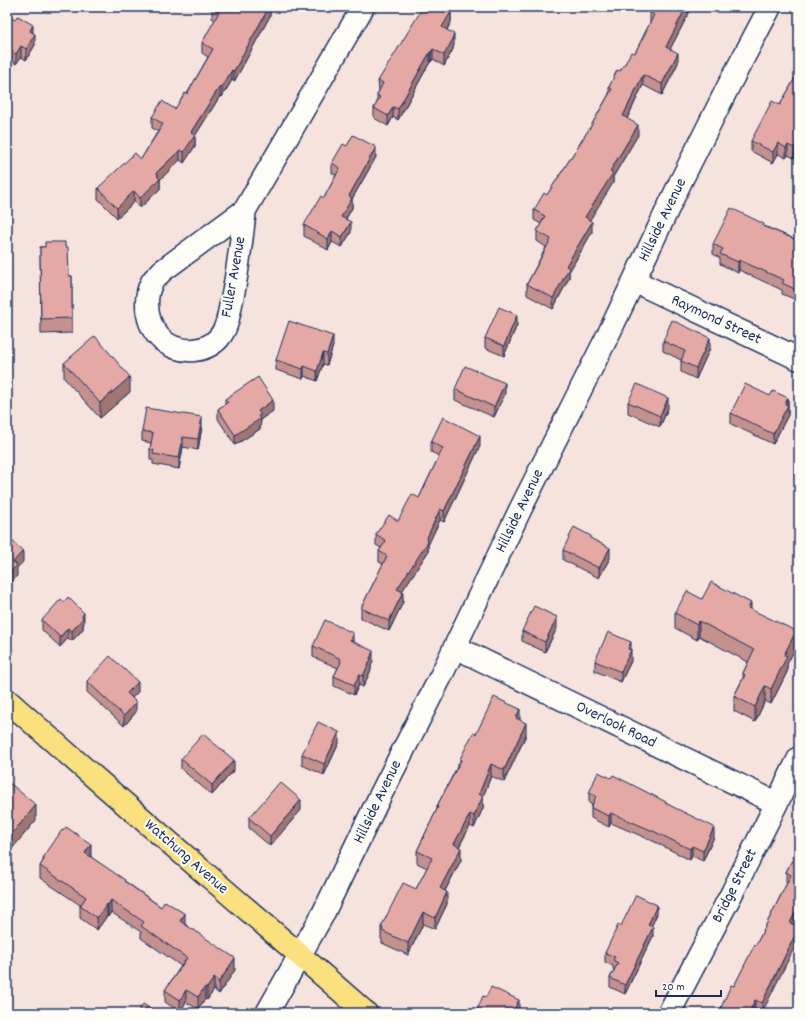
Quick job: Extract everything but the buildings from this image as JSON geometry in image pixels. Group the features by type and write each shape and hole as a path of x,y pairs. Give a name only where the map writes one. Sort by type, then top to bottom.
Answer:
{"main road":[{"name":"Watchung Avenue","path":"7,700 189,861 366,1013"}],"street":[{"name":"Fuller Avenue","path":"245,210 162,271 152,282 147,296 147,311 151,325 159,337 172,346 186,350 201,349 214,343 224,330 235,286 245,210 363,7"},
{"name":"Hillside Avenue","path":"267,1013 322,916 379,798 441,676 520,510 610,331 684,176 770,7"},
{"name":"Raymond Street","path":"634,281 799,359"},
{"name":"Overlook Road","path":"455,647 776,803"},
{"name":"Bridge Street","path":"669,1013 733,891 799,758"}]}
